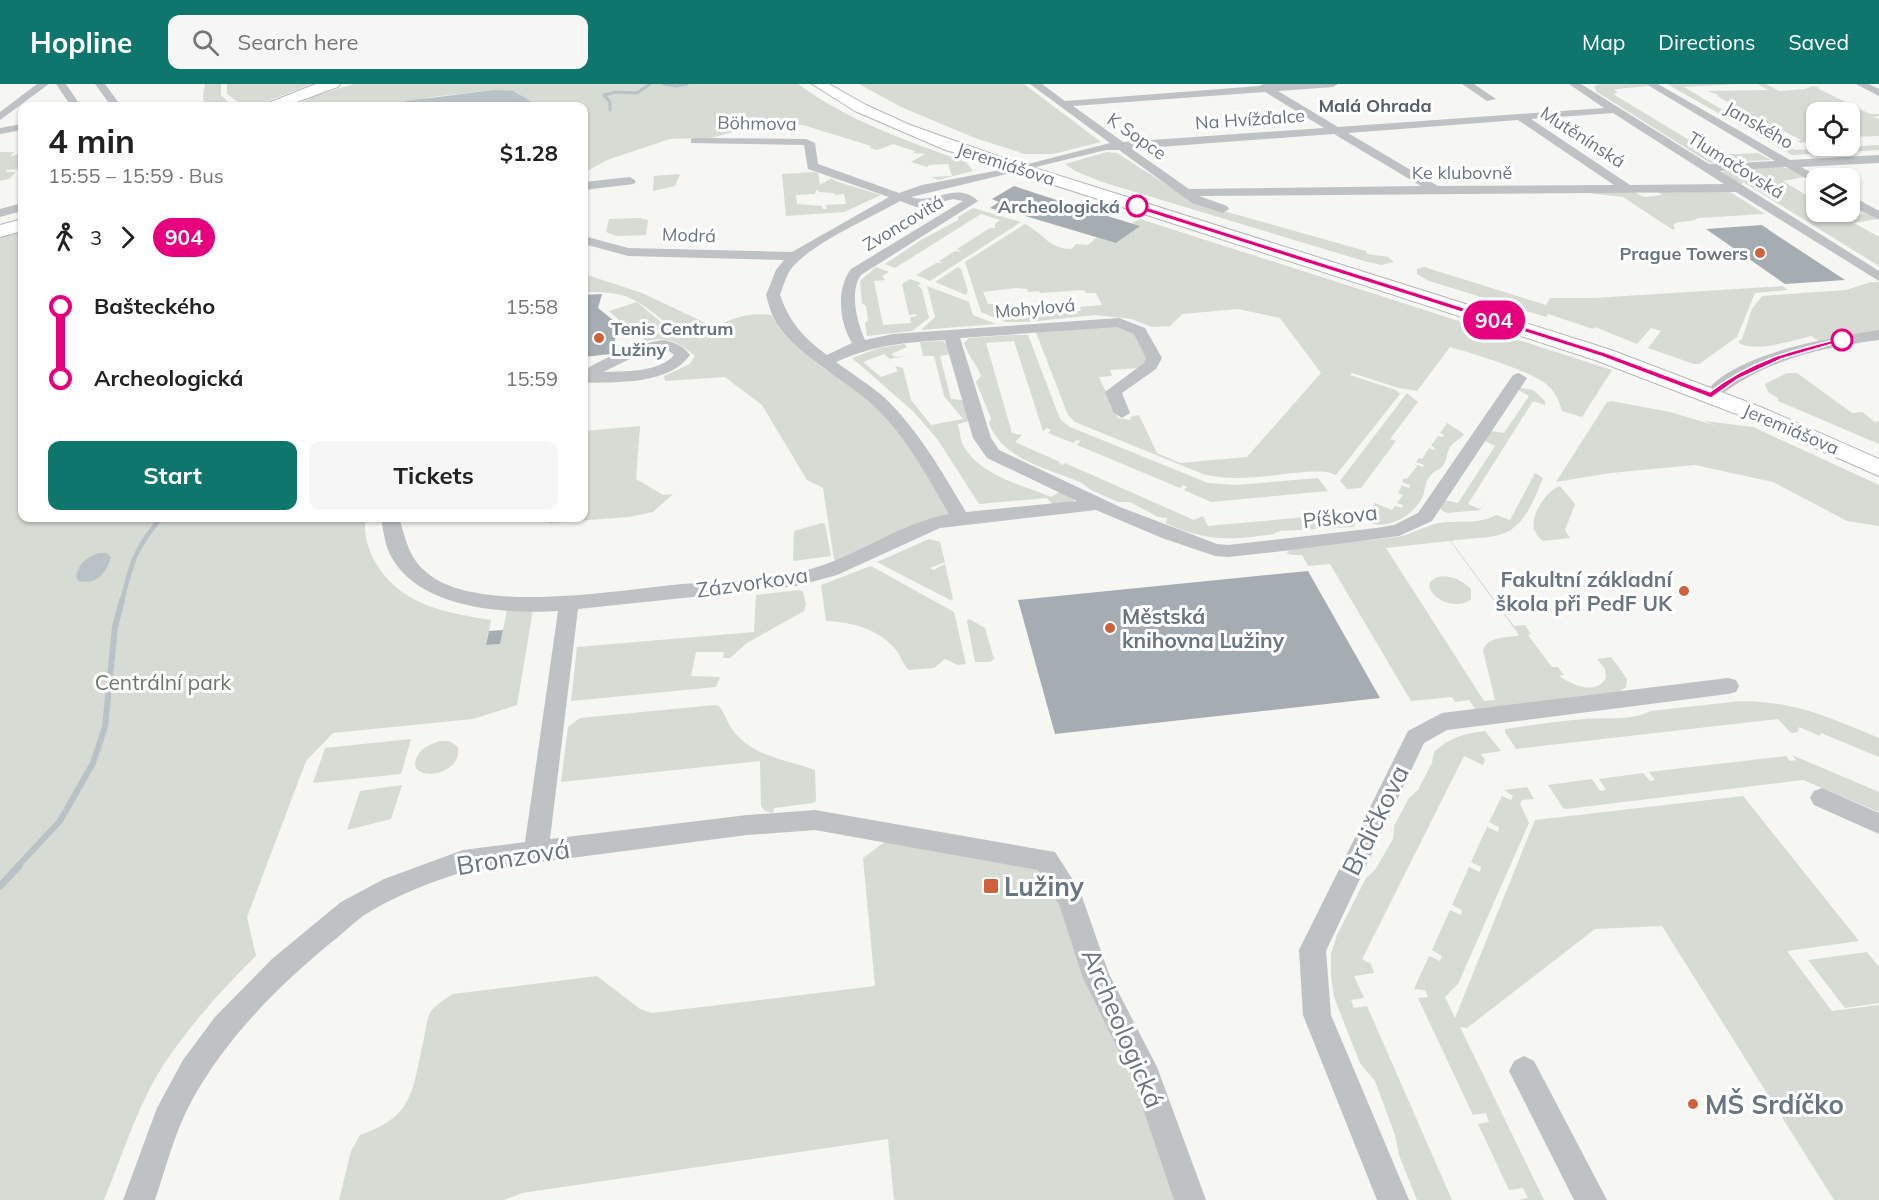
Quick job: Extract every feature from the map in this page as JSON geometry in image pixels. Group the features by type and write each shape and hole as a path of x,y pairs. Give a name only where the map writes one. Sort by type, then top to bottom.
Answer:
{"main road":[{"path":"282,102 307,91 333,84"},
{"name":"Jeremiášova","path":"819,84 896,125 1026,167 1579,333 1717,390 1879,451"},
{"name":"Jeremiášova","path":"838,84 860,98 909,122 1026,167"},
{"path":"0,231 18,226"},
{"name":"Jeremiášova","path":"1717,390 1879,468"}],"street":[{"path":"20,102 44,84"},
{"path":"61,84 73,102"},
{"path":"100,84 113,102"},
{"name":"K Sopce","path":"1035,84 1196,200 1223,209"},
{"path":"1062,104 1263,86 1333,84"},
{"path":"1467,84 1491,99"},
{"name":"Tlumačovská","path":"1574,84 1879,277"},
{"name":"Janského","path":"1651,84 1806,174"},
{"path":"1861,84 1879,93"},
{"path":"1263,86 1436,190"},
{"path":"0,117 18,104"},
{"name":"Na Hvížďalce","path":"1026,167 1106,147 1614,110"},
{"name":"Mutěnínská","path":"1519,116 1628,189"},
{"path":"0,131 18,128"},
{"name":"Böhmova","path":"695,141 802,141 809,143 812,166 901,196"},
{"path":"1707,168 1879,159"},
{"path":"961,519 924,456 878,401 791,332 775,306 776,283 795,256 823,238 901,196 922,189 1026,167"},
{"path":"588,186 630,182"},
{"name":"Ke klubovně","path":"1188,193 1737,188"},
{"name":"Zvoncovitá","path":"861,345 853,332 848,291 849,280 856,272 972,201 953,195 919,204 901,196"},
{"path":"1860,205 1879,216"},
{"path":"0,213 18,208"},
{"name":"Modrá","path":"588,241 628,252 795,256"},
{"name":"Mohylová","path":"825,361 861,345 893,339 1108,322 1136,327 1154,358 1150,366 1113,392 1122,413"},
{"name":"Píškova","path":"951,334 982,438 988,448 1001,459 1169,534 1215,550 1228,551 1275,546 1400,530 1425,517 1519,378"},
{"path":"1717,390 1778,357 1842,340 1879,335"},
{"path":"588,375 640,348 655,345 672,346 677,348 682,355 678,363 663,370 588,377"},
{"name":"Píškova","path":"961,519 1099,504"},
{"name":"Zázvorkova","path":"391,522 393,541 406,565 417,576 439,590 458,597 482,601 538,604 569,603 790,580 840,566 932,524 961,519"},
{"path":"536,852 569,603"},
{"name":"Brdičkova","path":"1393,1200 1317,1015 1312,950 1416,737 1442,722 1728,686"},
{"path":"1822,798 1879,824"},
{"name":"Bronzová","path":"139,1200 180,1094 229,1023 285,963 354,908 435,869 463,861 747,825 815,820 1046,860"},
{"name":"Archeologická","path":"1046,860 1071,899 1097,978 1147,1077 1190,1200"},
{"path":"1524,1071 1591,1200"}],"green space":[{"path":"205,84 221,84 221,95 228,102 204,102"},
{"path":"227,84 312,84 265,102 238,102 227,94"},
{"path":"354,84 798,84 837,109 900,138 966,162 973,171 938,180 932,177 952,176 948,164 927,167 911,162 925,154 913,153 915,151 893,144 877,150 870,148 871,146 803,125 760,125 710,138 670,139 607,160 588,171 588,102 532,102 493,90 410,102 302,102"},
{"path":"859,84 1024,84 1101,142 1053,154 1025,154 975,138 901,107"},
{"path":"1645,84 1649,86 1616,89 1614,90 1618,93 1613,94 1714,155 1758,153 1771,160 1710,163 1597,92 1594,86"},
{"path":"1667,84 1737,84 1684,87 1731,115 1749,114 1717,96 1719,95 1707,91 1768,90 1758,84 1766,84 1779,91 1807,89 1812,87 1810,86 1820,87 1817,88 1846,102 1806,102 1806,142 1801,143 1797,141 1801,140 1756,117 1739,119 1795,150 1806,149 1806,154 1792,155 1727,118 1734,116 1725,117"},
{"path":"1860,109 1870,114 1879,114 1879,116 1872,117 1879,119 1879,136 1860,137"},
{"path":"1879,145 1879,150 1860,151 1860,146"},
{"path":"0,152 14,152 10,157 18,154 18,169 7,170 6,172 16,172 9,179 0,181"},
{"path":"1107,152 1117,153 1195,203 1366,251 1367,254 1388,257 1394,262 1381,265 1364,261 1102,182 1075,171 1065,164"},
{"path":"1781,167 1791,169 1805,177 1783,181 1806,195 1806,221 1743,182 1740,186 1721,173 1727,170"},
{"path":"814,172 818,173 820,185 832,178 835,181 881,195 844,212 786,216 782,174","holes":["818,190 835,195 844,194 846,204 826,205 827,209 823,209 822,206 797,204 796,195 815,194"]},
{"path":"680,174 675,186 653,191 654,176"},
{"path":"1632,191 1644,197 1662,195 1658,192 1730,192 1765,214 1698,218 1676,223 1673,225 1675,228 1673,230 1623,197 1588,193"},
{"path":"973,208 1021,222 930,281 916,275 936,263 943,263 939,261 955,251 962,252 957,249 990,228 995,228 995,224 1000,220 981,214 895,268 885,264 921,240 958,220 958,217"},
{"path":"1860,209 1877,219 1860,222 1860,214 1864,214"},
{"path":"609,219 648,220 646,235 617,236 606,232"},
{"path":"1140,219 1612,370 1582,417 1562,411 1552,390 1536,378 1500,362 1450,347 1417,391 1399,388 1352,373 1350,375 1396,390 1400,394 1336,475 1316,471 1237,478 1203,474 1075,422 1068,415 1035,330 1091,325 1121,327 1133,331 1141,338 1148,361 1138,368 1110,370 1112,376 1099,377 1118,418 1131,420 1130,417 1139,415 1157,453 1180,463 1247,457 1321,373 1280,318 1238,309 1182,314 1170,326 1152,327 1131,319 1095,315 1006,322 981,312 965,262 1025,224 1057,246 1071,249 1076,244 1088,245 1097,237 1116,243 1139,226 1132,223","holes":["1015,288 1027,289 1028,292 1039,291 1040,293 1084,290 1086,293 1096,293 1102,305 1080,307 1081,311 1075,308 1058,309 1057,306 1046,306 1045,304 1022,306 1023,309 1019,310 1017,306 1000,307 999,304 988,304 983,292"]},
{"path":"1808,222 1860,222 1854,223 1879,237 1879,266"},
{"name":"Centrální park","path":"18,229 18,522 366,522 367,543 383,574 408,596 423,604 456,614 491,620 486,645 500,644 507,610 533,610 517,705 473,719 333,733 306,761 247,917 256,956 208,1006 156,1077 139,1111 104,1200 0,1200 0,235"},
{"path":"876,267 889,272 882,276 885,280 874,281 883,325 911,323 910,317 917,316 916,314 909,315 902,284 910,279 921,283 918,285 922,290 929,318 912,331 867,336 865,323 868,320 866,306 862,303 860,281"},
{"path":"958,267 961,269 968,291 966,295 935,282"},
{"path":"1424,267 1546,305 1550,298 1594,298 1782,286 1788,290 1755,293 1737,337 1699,364 1694,364 1648,348 1661,331 1651,328 1637,344 1595,327 1593,329 1548,314 1546,317 1429,281 1417,274 1417,269"},
{"path":"588,275 642,293 714,327 705,331 696,343 712,330 730,320 750,315 771,315 781,331 824,369 878,401 961,519 840,566 834,559 823,488 807,480 762,405 725,377 665,381 664,376 690,364 695,356 678,344 661,339 644,342 624,351 625,347 672,327 632,299 613,293 588,292"},
{"path":"1871,282 1879,282 1879,332 1819,341 1811,336 1784,343 1753,347 1738,342 1742,339 1752,309 1762,296 1846,290"},
{"path":"927,286 969,302 973,315 996,324 921,330 935,317"},
{"path":"637,302 668,328 639,338 609,311"},
{"path":"1028,335 1060,419 1070,427 1208,483 1236,485 1318,478 1328,491 1211,502 1184,490 1187,487 1183,485 1180,488 1077,445 1080,441 1073,443 1048,433 1051,430 1047,428 1043,431 1014,341 986,343 1012,433 1022,435 1015,442 1063,465 1065,463 1194,520 1203,516 1208,526 1307,517 1314,519 1313,516 1348,513 1355,524 1354,527 1280,531 1273,534 1231,538 1193,534 1166,523 1167,518 1158,517 1130,502 1118,502 1091,490 1082,483 1028,462 1005,447 989,424 991,418 976,382 981,376 964,343 969,338"},
{"path":"943,341 948,346 950,354 940,356 951,399 963,400 969,421 958,424 961,441 973,459 993,473 1017,484 1051,497 1061,491 1074,500 1070,504 1053,505 1047,498 979,504 938,440 914,412 852,358 879,348 904,344 907,347 891,354 896,357 890,359 884,354 863,362 881,377 898,371 895,366 903,368 911,400 931,425 963,419 944,396 934,356 923,356 920,342"},
{"path":"1787,373 1797,373 1852,413 1862,412 1875,422 1879,421 1879,444 1778,401 1778,398 1768,392 1765,384"},
{"path":"1521,388 1533,390 1545,401 1545,405 1533,401 1468,504 1480,509 1487,501 1480,510 1448,513 1442,511 1440,507 1444,500 1458,503 1495,446 1485,441 1491,431 1504,433 1529,396 1518,390"},
{"path":"1407,393 1418,402 1390,439 1396,441 1361,488 1347,489 1340,481"},
{"path":"1607,402 1670,412 1717,426 1704,421 1753,427 1879,485 1879,526 1847,521 1773,482 1695,465 1610,473 1556,482"},
{"path":"1447,423 1464,434 1449,449 1442,467 1429,478 1419,503 1407,515 1392,523 1376,525 1369,523 1361,511 1375,510 1373,506 1375,503 1392,510 1395,506 1402,508 1403,505 1397,503 1403,495 1398,493 1402,486 1400,485 1409,488 1410,485 1402,482 1404,478 1407,479 1417,466 1414,464 1423,467 1424,465 1416,462 1419,458 1422,459 1429,448 1434,450 1435,448 1431,446 1438,436 1443,437 1444,435 1440,433"},
{"path":"640,426 636,479 663,495 673,494 653,512 629,517 588,520 588,431"},
{"path":"1535,473 1543,478 1526,514 1512,529 1494,536 1451,541 1514,626 1525,625 1531,634 1528,635 1552,667 1558,667 1564,675 1559,676 1577,685 1596,687 1606,678 1605,669 1597,659 1611,657 1627,679 1626,687 1616,694 1476,710 1469,700 1455,702 1452,697 1411,701 1330,564 1308,566 1302,555 1287,553 1291,548 1398,537 1439,523 1475,521 1496,515 1510,520","holes":["1450,541 1519,635 1489,642 1483,650 1495,700 1484,701 1386,548"]},
{"path":"1560,486 1575,504 1565,530 1570,538 1543,541 1534,529 1533,523 1537,510 1550,492"},
{"path":"825,524 831,556 793,561 794,531"},
{"path":"929,539 940,542 945,562 930,568 933,570 945,564 953,599 950,600 877,562"},
{"path":"871,566 954,612 966,664 958,665 945,659 934,668 909,670 896,650 882,637 855,625 826,621 821,585"},
{"path":"1437,577 1451,577 1463,583 1471,589 1471,599 1454,604 1436,597 1429,587 1430,582"},
{"path":"800,590 803,592 806,604 804,611 747,643 730,658 723,658 724,652 696,652 691,676 720,677 716,687 571,701 577,647 754,632 756,595"},
{"path":"969,619 985,628 994,659 990,662 975,662 967,621"},
{"path":"1740,701 1779,704 1812,712 1879,738 1879,757 1821,733 1820,736 1799,727 1798,732 1791,733 1778,719 1516,749 1505,732 1505,729 1546,723 1627,717 1651,711"},
{"path":"719,706 736,734 753,748 815,770 816,801 774,808 773,813 765,811 761,806 760,761 561,782 568,727 580,718"},
{"path":"1485,731 1501,751 1481,754 1485,760 1483,765 1464,756 1362,959 1371,964 1374,973 1354,976 1364,998 1351,1000 1354,1008 1367,1006 1452,1200 1417,1200 1399,1155 1395,1135 1375,1081 1360,1063 1334,997 1331,954 1337,935 1366,878 1375,870 1393,839 1394,826 1409,798 1418,790 1432,763 1434,752 1445,743 1458,737"},
{"path":"411,739 401,774 313,783 325,748"},
{"path":"440,741 449,741 458,747 457,758 452,766 434,773 419,770 415,765 421,751"},
{"path":"1792,755 1879,792 1879,812 1803,780 1567,809 1563,808 1548,785 1592,779 1600,791 1606,790 1599,779 1643,773 1650,781 1655,780 1649,772 1786,756 1790,761 1796,760"},
{"path":"402,785 391,819 347,830 360,791"},
{"path":"1527,787 1534,799 1522,800 1520,804 1529,823 1458,984 1445,997 1455,1018 1535,820 1743,796 1859,941 1787,951 1832,1011 1879,1005 1879,1200 1834,1200 1662,926 1595,929 1467,1028 1460,1027 1544,1200 1519,1200 1528,1198 1523,1188 1509,1190 1478,1124 1489,1122 1486,1113 1473,1115 1418,998 1428,997 1425,990 1414,989 1429,956 1440,961 1442,956 1432,950 1450,910 1461,915 1462,910 1452,905 1469,867 1480,872 1481,867 1471,862 1487,827 1498,832 1499,827 1489,822 1502,796 1511,800 1513,796 1504,790"},
{"path":"897,833 1046,860 1190,1200 894,1200 888,1139 522,1193 504,1200 339,1200 351,1151 360,1135 391,1120 407,1101 416,1076 429,1015 436,1006 453,994 597,976 640,1009 652,1013 875,986 863,858"},
{"path":"1867,952 1879,967 1879,1003 1845,1008 1808,960"}],"shaded area":[{"path":"493,90 513,91 532,102 403,102"},
{"path":"99,553 106,553 111,557 104,573 91,581 78,581 76,576 81,564"}],"building":[{"path":"1014,186 1140,226 1116,243 1015,213 1011,215 990,208 999,202 992,199"},
{"name":"Prague Towers","path":"1762,225 1845,280 1785,284 1706,229"},
{"name":"Tenis Centrum Lužiny","path":"602,294 598,308 619,325 611,354 588,357 588,295"},
{"path":"1308,571 1380,698 1055,734 1018,600"},
{"path":"503,630 500,644 486,645 489,631"}],"waterway":[{"path":"610,110 610,102 604,95 616,92 637,93 650,84"},
{"path":"664,84 676,86 687,84"},
{"path":"122,601 135,557 145,538 158,522"},
{"path":"17,867 60,821 93,763 105,727 115,627 122,600"},
{"path":"0,886 19,866"}],"bus line":[{"name":"904","path":"1137,206 1603,354 1711,395 1735,377 1778,357 1842,340"}],"place":[{"name":"Archeologická","path":"1137,206"},
{"name":"Prague Towers","path":"1760,253"},
{"name":"Tenis Centrum Lužiny","path":"599,338"},
{"name":"Fakultní základní škola při PedF UK","path":"1684,591"},
{"name":"Městská knihovna Lužiny","path":"1110,628"},
{"name":"Lužiny","path":"991,886"},
{"name":"MŠ Srdíčko","path":"1693,1104"}],"district":[{"name":"Malá Ohrada","path":"1375,105"}]}
